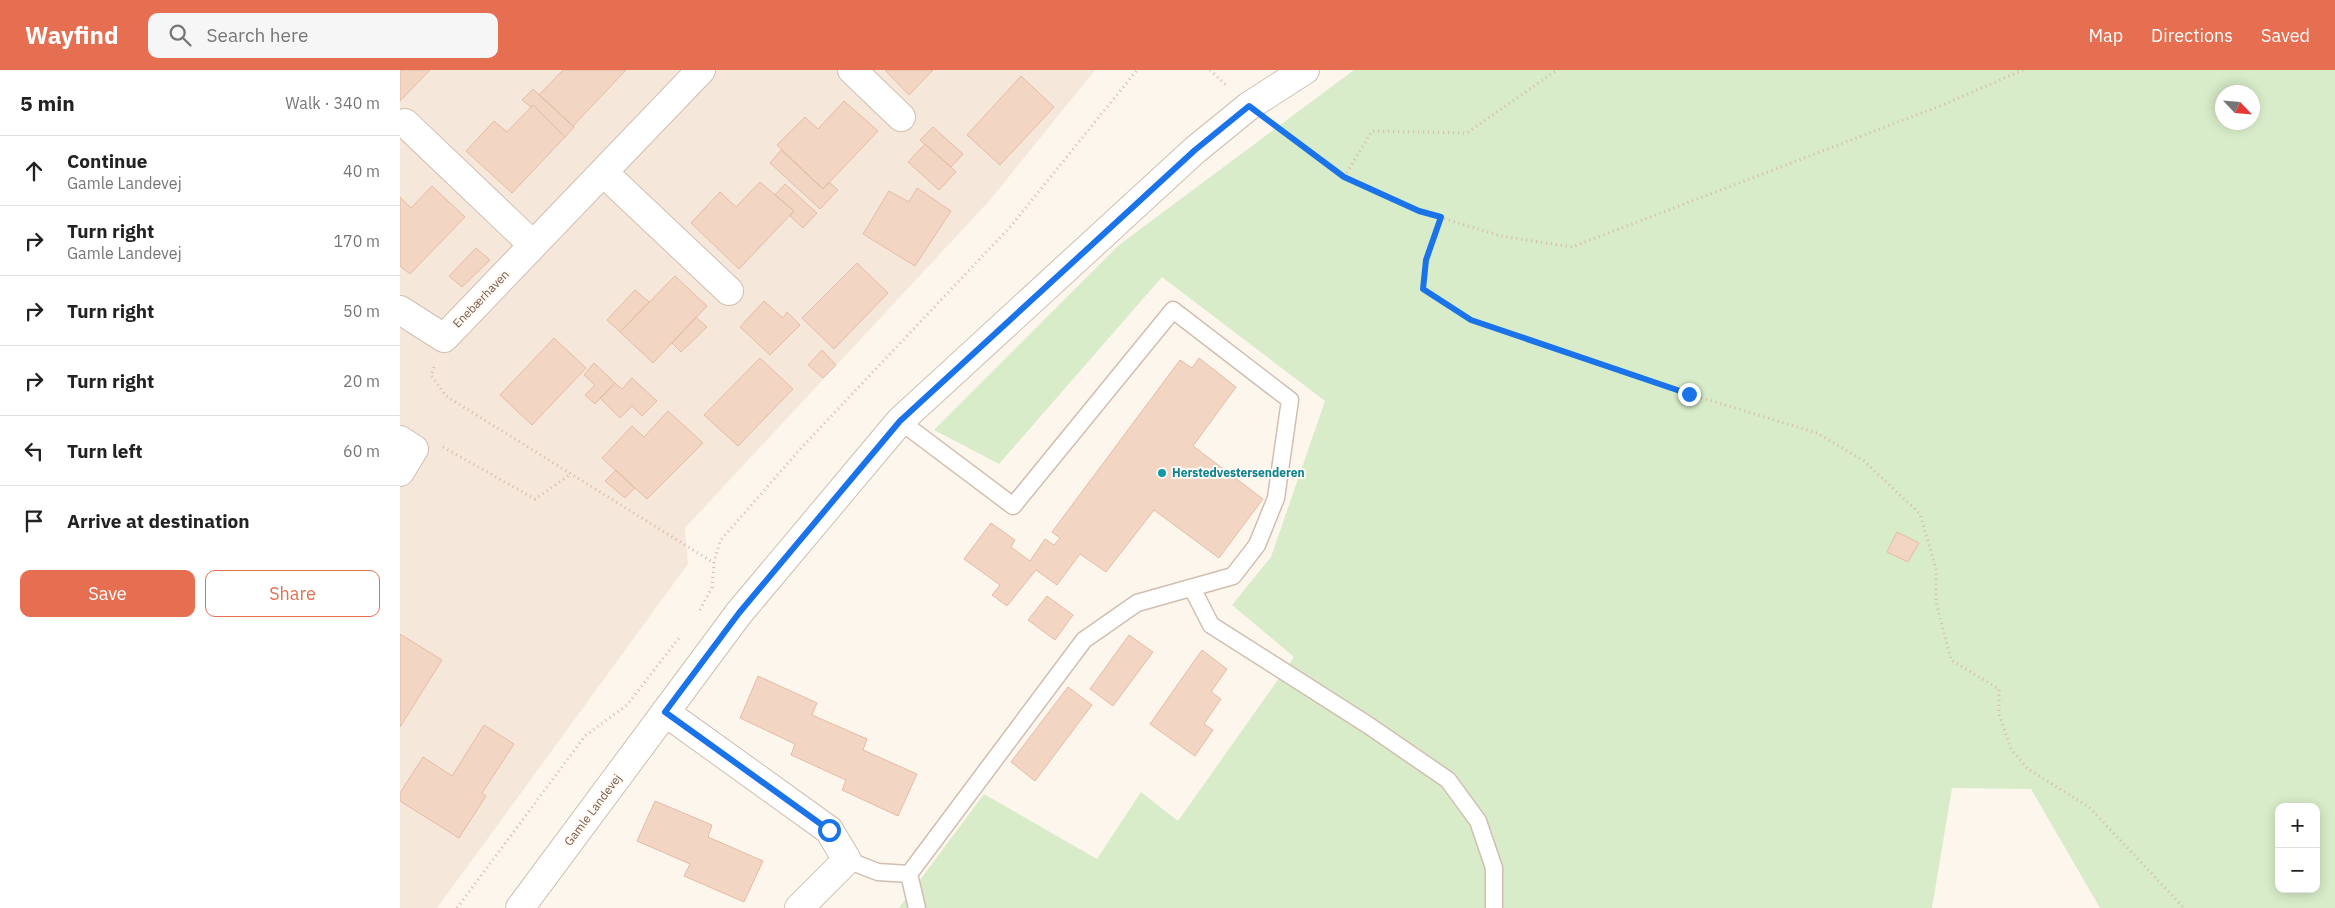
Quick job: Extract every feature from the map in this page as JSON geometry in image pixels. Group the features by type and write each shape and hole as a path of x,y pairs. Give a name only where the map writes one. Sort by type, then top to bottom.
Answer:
{"street":[{"path":"852,70 900,117"},
{"name":"Gamle Landevej","path":"520,908 739,613 900,421 1195,150 1249,106 1305,70"},
{"name":"Enebærhaven","path":"400,310 444,338 696,72"},
{"path":"405,123 533,245"},
{"path":"603,172 729,291"},
{"path":"400,472 407,444"},
{"path":"665,712 829,830 847,860 799,908"}],"lane":[{"path":"900,421 1013,506 1173,310 1290,400 1276,498 1257,545 1232,576 1137,603 1084,640 910,874 917,908"},
{"path":"1192,588 1211,625 1368,725 1448,780 1478,821 1494,868 1494,908"},
{"path":"847,860 878,872 910,874"}],"path":[{"path":"699,612 712,587 714,562 720,541 802,446 1011,226 1137,70"},
{"path":"1210,70 1249,106 1344,177 1419,211 1501,236 1572,247 1945,104 2023,70"},
{"path":"1344,177 1372,131 1467,132 1557,70"},
{"path":"1441,217 1426,260 1423,289 1471,320 1689,394 1817,434 1864,461 1920,514 1936,569 1936,602 1951,660 1999,689 1999,714 2011,749 2028,769 2089,807 2184,908"},
{"path":"444,338 431,375 446,396 714,562"},
{"path":"407,444 434,442 535,499 571,474"},
{"path":"457,908 586,736 627,705 681,635"}],"shaded area":[{"path":"400,70 1095,70 990,200 685,528 688,564 437,908 400,908"}],"green space":[{"path":"1354,70 2335,70 2335,908 2100,908 2031,789 1952,788 1932,908 899,908 984,794 1097,859 1141,792 1178,821 1294,657 1232,605 1271,557 1325,401 1162,277 999,464 934,430 1119,245"}],"building":[{"path":"400,70 430,70 400,101"},
{"path":"563,70 626,70 573,126 539,95"},
{"path":"885,70 933,70 909,95"},
{"path":"1021,76 1054,107 1000,165 967,135"},
{"path":"533,89 574,127 565,137 533,105 531,107 522,100"},
{"path":"844,101 878,131 823,189 777,145 805,117 818,129"},
{"path":"533,105 565,137 512,193 466,151 494,121 507,132"},
{"path":"933,127 963,154 951,167 920,140"},
{"path":"925,144 956,172 939,190 908,162"},
{"path":"781,150 823,189 829,182 838,190 820,209 770,163"},
{"path":"760,182 794,211 739,269 691,223 720,192 736,207"},
{"path":"785,184 817,213 803,228 790,216 794,211 775,195"},
{"path":"432,186 465,217 410,274 400,266 400,197 411,208"},
{"path":"917,188 951,211 915,266 863,234 889,191 909,202"},
{"path":"476,248 490,260 462,287 449,276"},
{"path":"857,263 888,293 834,349 802,318"},
{"path":"675,276 707,306 653,363 620,332"},
{"path":"635,290 649,302 620,332 607,320"},
{"path":"764,301 783,318 787,312 800,325 770,355 740,327"},
{"path":"696,317 707,327 681,352 672,343"},
{"path":"554,338 586,368 532,425 500,395"},
{"path":"822,350 836,365 823,378 808,365"},
{"path":"760,358 793,389 738,446 704,415"},
{"name":"Herstedvestersenderen","path":"1199,358 1236,387 1193,446 1263,499 1219,558 1154,510 1106,572 1080,554 1057,585 1036,570 1007,606 992,595 1000,585 964,559 991,523 1015,540 1011,547 1030,561 1045,539 1054,545 1060,538 1052,532 1180,360 1192,368"},
{"path":"594,363 615,383 595,404 585,395 595,385 584,375"},
{"path":"632,378 657,401 642,416 632,406 620,418 600,398 615,383 622,389"},
{"path":"668,411 703,443 647,499 602,458 632,426 644,437"},
{"path":"616,470 635,488 625,498 605,481"},
{"path":"1897,532 1919,543 1908,562 1887,552"},
{"path":"1047,596 1073,615 1055,640 1028,620"},
{"path":"400,634 442,660 400,727"},
{"path":"1129,635 1153,652 1113,706 1090,689"},
{"path":"1202,650 1227,669 1211,692 1221,699 1204,724 1213,730 1195,756 1150,724"},
{"path":"758,676 817,703 812,715 867,739 863,750 917,774 898,816 842,790 846,780 791,755 795,744 740,718"},
{"path":"1068,687 1092,705 1035,781 1011,762"},
{"path":"484,725 514,744 482,793 486,796 459,838 400,801 400,793 423,757 452,776"},
{"path":"655,801 712,825 708,837 763,861 744,902 684,876 690,864 637,841"}],"place":[{"name":"Herstedvestersenderen","path":"1162,473"}],"route":[{"path":"829,830 665,712 739,613 900,421 1195,150 1249,106 1344,177 1419,211 1441,217 1426,260 1423,289 1471,320 1689,394"}]}
